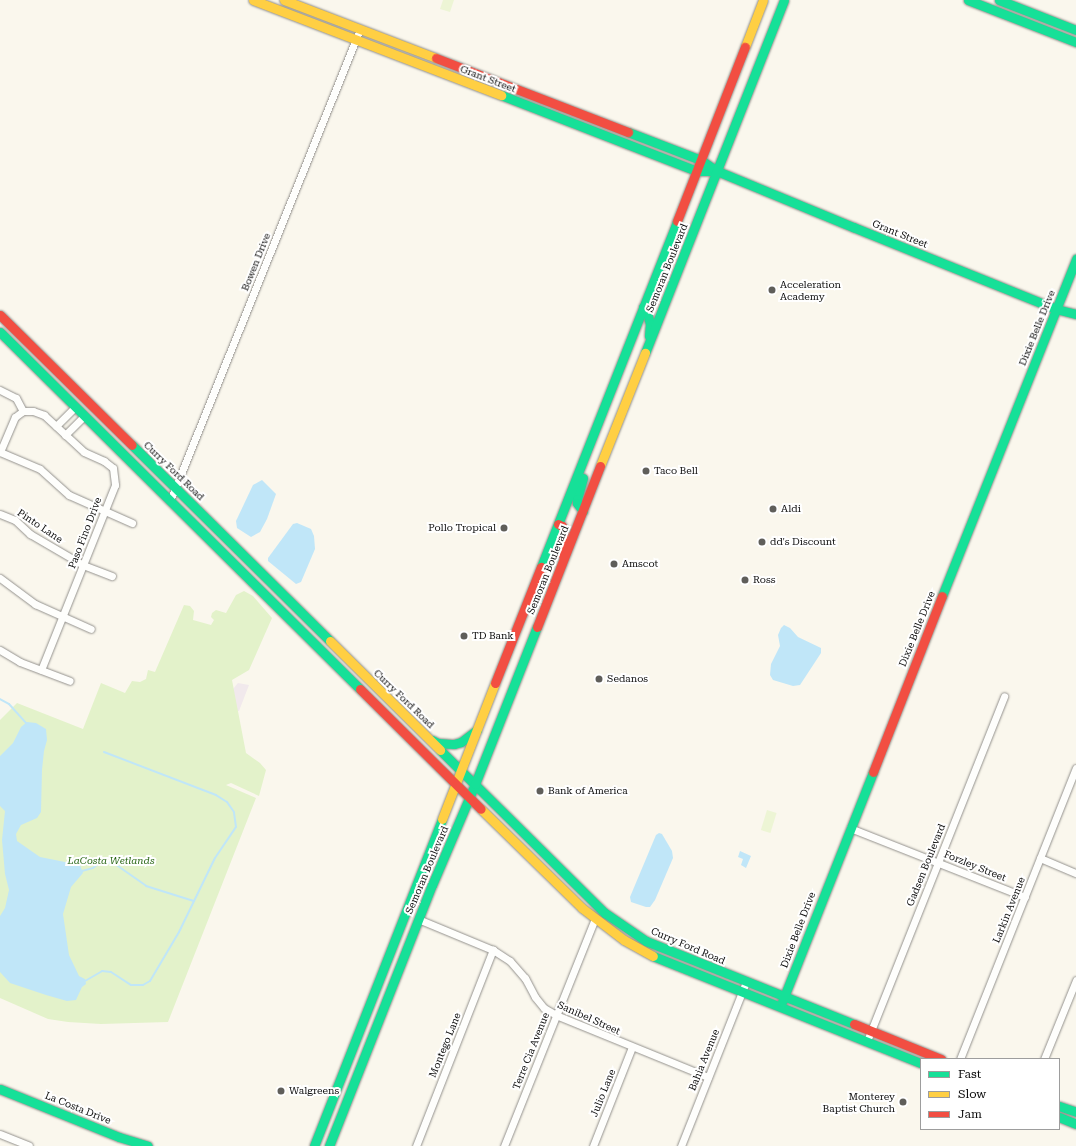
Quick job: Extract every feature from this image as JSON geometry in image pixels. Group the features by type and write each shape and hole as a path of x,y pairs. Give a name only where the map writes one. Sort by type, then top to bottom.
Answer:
{"main road":[{"name":"Grant Street","path":"253,0 697,171 717,171"},
{"name":"Semoran Boulevard","path":"314,1146 763,0"},
{"name":"Semoran Boulevard","path":"329,1146 418,919 475,784 784,0"},
{"path":"968,0 1076,42"},
{"path":"999,0 1076,30"},
{"name":"Grant Street","path":"287,1 701,160 717,171 1056,310 1076,314"},
{"name":"Dixie Belle Drive","path":"780,1007 1076,259"},
{"path":"643,307 647,312 650,324 648,344"},
{"name":"Curry Ford Road","path":"0,315 605,913 646,941 938,1058"},
{"path":"0,321 29,344"},
{"path":"3,336 38,363 68,394 82,396"},
{"path":"3,336 469,798 595,919 624,940 657,958 920,1063"},
{"path":"583,511 577,503 577,495 609,411 610,405 607,398"},
{"path":"75,407 92,413 112,432 134,448"},
{"path":"558,524 562,526 564,530 564,542 560,552 560,567"},
{"path":"242,572 260,584 291,613 303,614"},
{"path":"296,627 309,628 351,669 364,674"},
{"path":"428,738 438,743 454,744 465,739 477,730"},
{"path":"595,919 601,918 633,938 646,941"},
{"name":"La Costa Drive","path":"0,1089 119,1137 148,1146"},
{"path":"1060,1106 1076,1112"},
{"path":"1060,1117 1076,1124"}],"street":[{"path":"285,12 287,1"},
{"name":"Bowen Drive","path":"170,501 360,30"},
{"path":"428,67 432,57"},
{"path":"443,73 447,63"},
{"path":"522,104 526,93"},
{"path":"591,131 595,120"},
{"path":"0,390 16,398 23,411 15,417 0,452 40,469 69,495 104,512 132,523"},
{"path":"56,426 75,407"},
{"name":"Paso Fino Drive","path":"23,411 33,411 44,415 84,452 104,461 113,468 115,485 42,670"},
{"path":"65,434 84,416"},
{"name":"Pinto Lane","path":"0,514 15,520 30,534 83,565 112,576"},
{"path":"0,578 35,604 62,618 91,629"},
{"path":"0,650 20,662 70,681"},
{"name":"Gadsen Boulevard","path":"866,1041 1004,696"},
{"name":"Larkin Avenue","path":"960,1058 1076,769"},
{"name":"Forzley Street","path":"850,828 1025,897"},
{"path":"1040,858 1076,873"},
{"name":"Sanibel Street","path":"418,919 493,950 510,961 525,978 535,997 544,1008 556,1016 708,1077"},
{"name":"Terre Cia Avenue","path":"504,1146 595,919"},
{"name":"Montego Lane","path":"416,1146 493,950"},
{"path":"1044,1058 1076,980"},
{"name":"Bahia Avenue","path":"681,1146 746,982"},
{"path":"841,1031 845,1021"},
{"name":"Julio Lane","path":"593,1146 632,1047"},
{"path":"0,1134 30,1146"}],"shaded area":[{"path":"238,683 249,685 239,711 236,711 233,689"}],"green space":[{"path":"443,0 454,0 450,12 440,9"},
{"name":"LaCosta Wetlands","path":"244,591 253,596 272,618 249,670 232,680 246,753 260,763 266,770 259,796 231,783 226,785 256,798 168,1022 101,1024 68,1022 48,1019 0,998 0,720 17,703 83,729 101,683 125,693 132,681 140,682 146,679 148,670 155,672 184,605 190,606 194,611 193,620 211,625 214,620 211,617 212,613 216,610 226,613 236,595"},
{"path":"767,810 777,813 770,833 761,830"}],"water":[{"path":"262,480 276,494 267,519 260,532 251,537 237,528 236,521 253,485"},
{"path":"297,523 311,529 314,536 315,549 301,582 296,584 268,561 268,558 293,524"},
{"path":"784,625 790,628 798,637 821,648 821,653 800,685 793,686 773,680 770,675 771,664 780,646 778,635"},
{"path":"27,722 36,723 46,729 47,740 42,770 41,812 37,818 21,825 16,834 17,841 40,857 80,865 83,873 71,887 63,914 69,955 79,976 85,979 86,984 82,987 76,1000 67,1001 10,983 0,972 0,916 5,908 9,890 5,874 2,840 5,811 0,806 0,756 13,743 21,727"},
{"path":"659,833 662,834 672,851 673,858 655,900 650,907 646,907 631,902 630,897 656,835"},
{"path":"740,851 751,856 746,868 741,865 743,859 738,857"}],"waterway":[{"path":"0,699 9,704 27,724"},
{"path":"85,981 102,971 111,972 131,985 143,985 150,981 179,932 215,858 236,827 234,812 227,802 216,795 104,752"},
{"path":"82,871 93,868 102,861 115,864 146,886 194,901"}],"traffic: fast":[{"path":"645,353 784,0"},
{"path":"968,0 1076,42"},
{"path":"999,0 1076,30"},
{"path":"501,95 697,171 717,171"},
{"path":"628,132 701,160 717,171 853,227 1056,309 1076,314"},
{"path":"541,567 677,221"},
{"path":"942,596 1076,259"},
{"path":"643,307 647,312 650,324 649,336"},
{"path":"0,332 360,689"},
{"path":"132,445 330,641"},
{"path":"583,478 577,499 577,503 583,511"},
{"path":"329,1146 432,885 475,784 537,627"},
{"path":"432,740 438,743 454,744 461,742 477,730"},
{"path":"440,750 605,913 646,941 854,1024"},
{"path":"782,1002 873,772"},
{"path":"314,1146 442,819"},
{"path":"653,956 920,1063"},
{"path":"0,1089 119,1137 148,1146"},
{"path":"1060,1106 1076,1112"},
{"path":"1060,1117 1076,1124"}],"traffic: slow":[{"path":"253,0 501,95"},
{"path":"284,0 436,58"},
{"path":"745,47 763,0"},
{"path":"600,466 645,353"},
{"path":"330,641 440,750"},
{"path":"442,819 495,683"},
{"path":"481,809 582,908 624,940 653,956"}],"traffic: jam":[{"path":"677,221 745,47"},
{"path":"436,58 628,132"},
{"path":"0,315 132,445"},
{"path":"537,627 600,466"},
{"path":"558,524 562,526 564,530 560,553"},
{"path":"495,683 541,567"},
{"path":"873,772 942,596"},
{"path":"360,689 481,809"},
{"path":"854,1024 939,1058"}],"place":[{"name":"Acceleration Academy","path":"772,290"},
{"name":"Taco Bell","path":"646,471"},
{"name":"Aldi","path":"773,509"},
{"name":"Pollo Tropical","path":"504,528"},
{"name":"dd's Discount","path":"762,542"},
{"name":"Amscot","path":"614,564"},
{"name":"Ross","path":"745,580"},
{"name":"TD Bank","path":"464,636"},
{"name":"Sedanos","path":"599,679"},
{"name":"Bank of America","path":"540,791"},
{"name":"Walgreens","path":"281,1091"},
{"name":"Monterey Baptist Church","path":"903,1102"}]}
